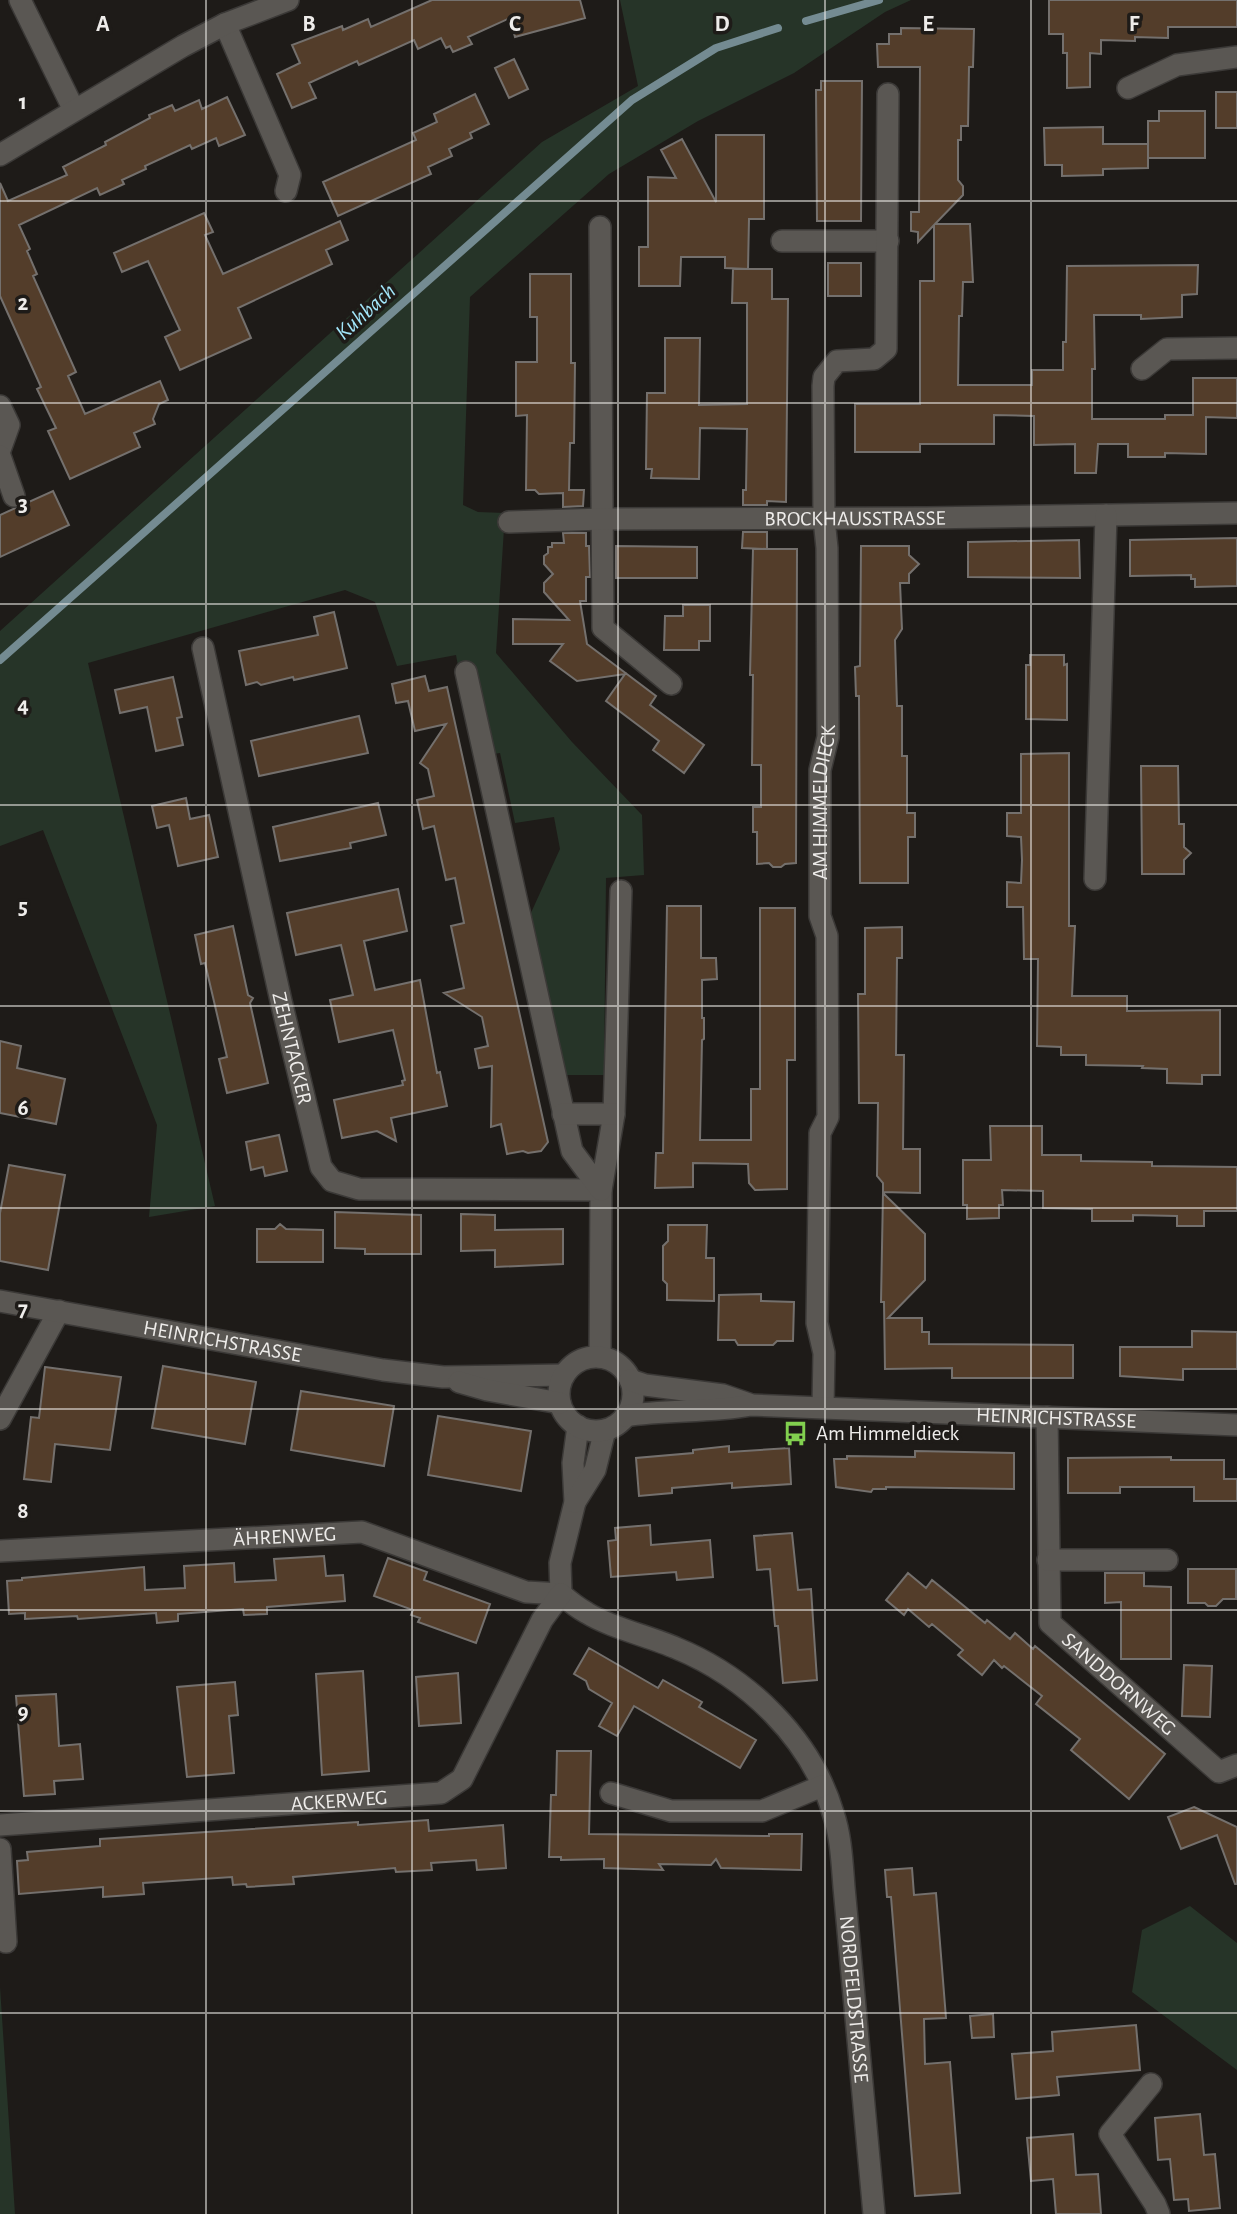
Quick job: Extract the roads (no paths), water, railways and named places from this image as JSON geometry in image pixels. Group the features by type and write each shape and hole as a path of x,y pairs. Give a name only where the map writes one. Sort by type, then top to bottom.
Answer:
{"street":[{"path":"20,0 74,110"},
{"path":"0,156 74,110 225,24 288,0"},
{"path":"225,24 290,174 286,191"},
{"path":"1128,88 1177,65 1237,57"},
{"name":"AM HIMMELDIECK","path":"823,1407 824,1353 817,1323 820,1133 828,1117 827,936 820,916 820,770 828,737 824,377 837,361 874,359 886,349 888,94"},
{"path":"600,227 603,628 671,684"},
{"path":"782,241 888,241"},
{"path":"1142,369 1167,349 1237,348"},
{"path":"0,406 9,425 0,453 14,496"},
{"name":"BROCKHAUSSTRASSE","path":"509,522 1237,513"},
{"path":"1095,879 1106,514"},
{"name":"ZEHNTACKER","path":"203,648 278,988 321,1167 332,1181 359,1189 601,1189"},
{"path":"466,672 572,1151 601,1189"},
{"path":"600,1357 601,1189 614,1114 621,891"},
{"path":"563,1114 614,1114"},
{"name":"HEINRICHSTRASSE","path":"0,1301 383,1370 443,1377 564,1375"},
{"path":"0,1419 59,1311"},
{"path":"600,1357 613,1361 623,1369 630,1380 633,1393 631,1405 616,1425 592,1431 578,1426 566,1417 560,1403 559,1388 564,1375 573,1364 600,1357"},
{"name":"HEINRICHSTRASSE","path":"443,1377 487,1391 560,1403"},
{"name":"HEINRICHSTRASSE","path":"630,1380 645,1385 723,1395 751,1405"},
{"name":"HEINRICHSTRASSE","path":"625,1416 723,1410 751,1405 1237,1425"},
{"name":"SANDDORNWEG","path":"1048,1417 1050,1623 1219,1772 1237,1765"},
{"path":"561,1594 560,1563 575,1502 573,1463 578,1426"},
{"path":"575,1502 595,1470 604,1430"},
{"name":"ÄHRENWEG","path":"0,1551 362,1532 526,1592 561,1594"},
{"path":"1048,1560 1167,1560"},
{"name":"NORDFELDSTRASSE","path":"561,1594 589,1615 680,1649 740,1682 789,1730 822,1786 833,1812 840,1842 874,2214"},
{"name":"ACKERWEG","path":"0,1825 441,1793 462,1779 542,1620 561,1594"},
{"path":"611,1793 671,1811 762,1811 822,1786"},
{"path":"0,1849 6,1942"},
{"path":"1151,2084 1110,2134 1159,2214"}],"waterway":[{"name":"Kuhbach","path":"806,21 879,0"},
{"name":"Kuhbach","path":"0,660 632,100 716,48 778,28"}],"place":[{"name":"Am Himmeldieck","path":"796,1433"}]}
